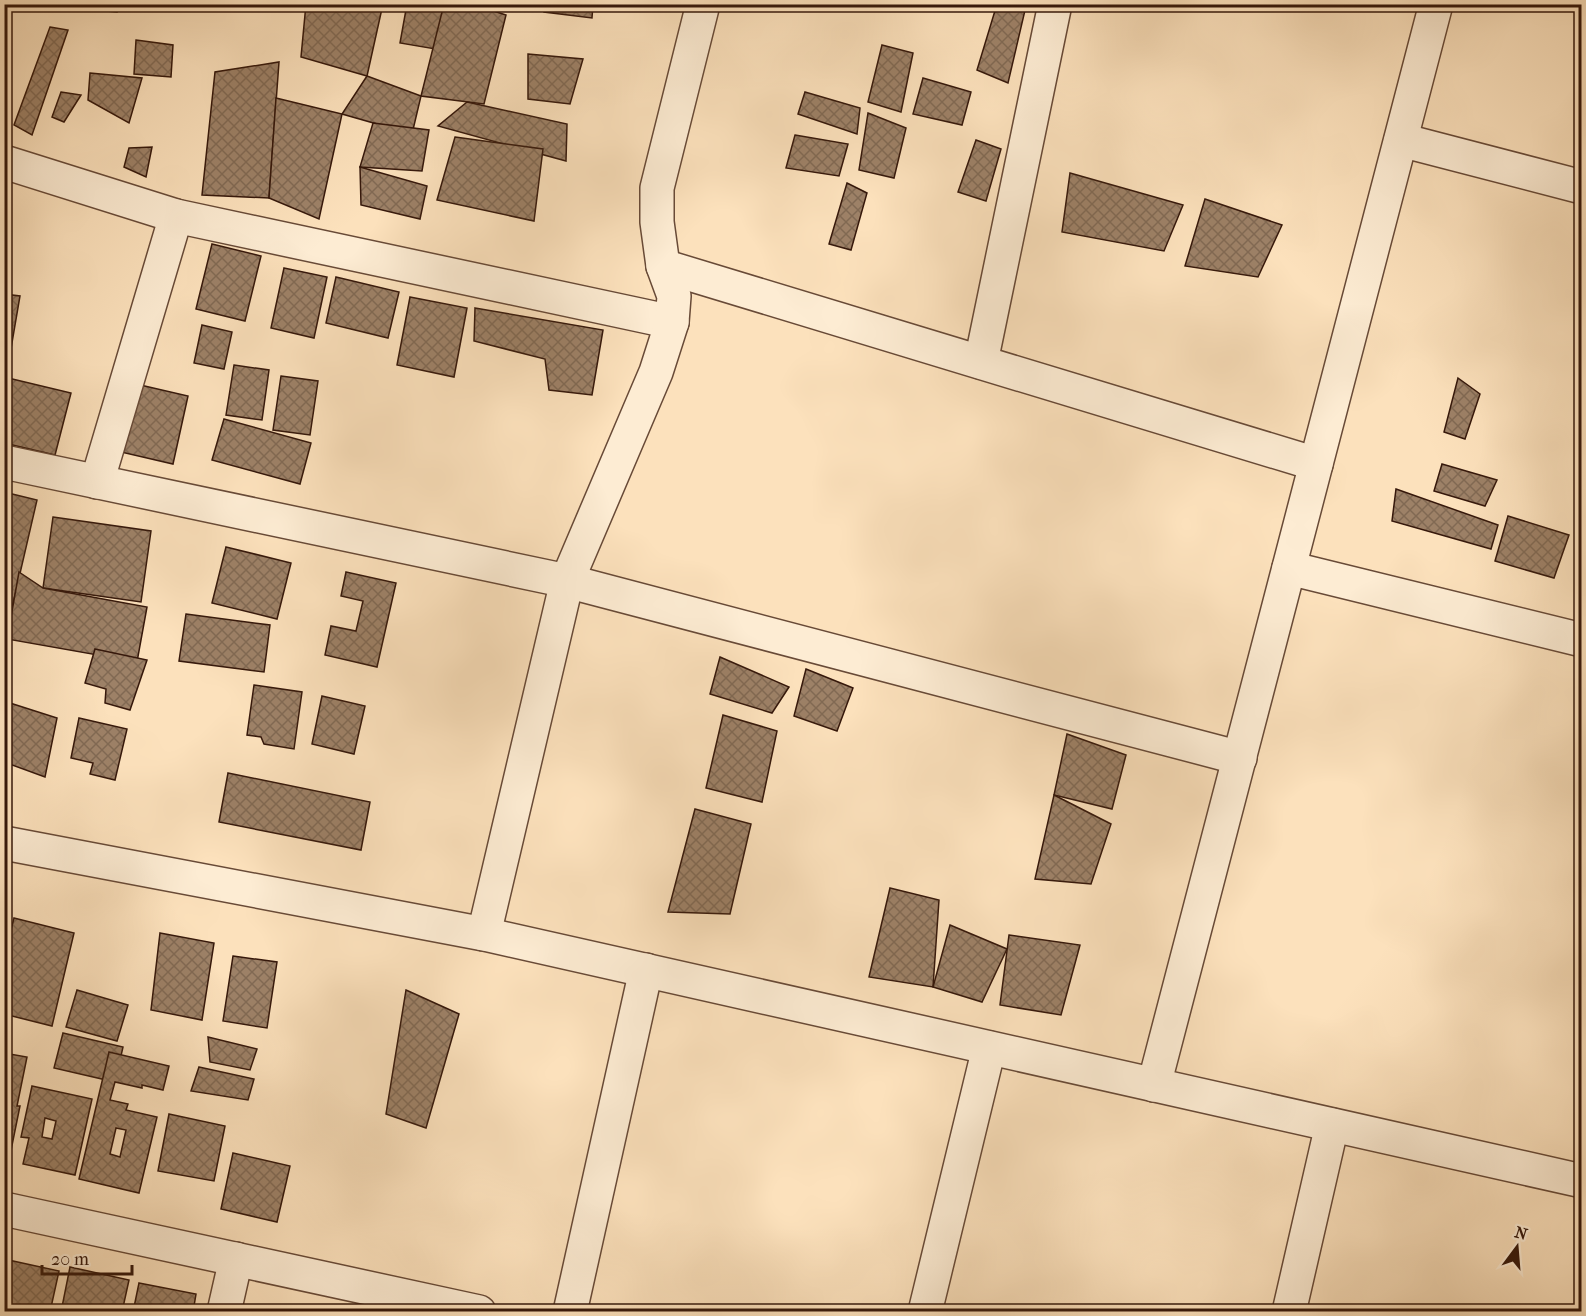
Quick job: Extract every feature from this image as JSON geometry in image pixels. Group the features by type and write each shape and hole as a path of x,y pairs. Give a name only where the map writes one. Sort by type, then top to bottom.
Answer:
{"street":[{"path":"484,934 567,582 656,372 672,322 675,296 663,266 657,222 657,188 703,4"},
{"path":"981,362 1055,4"},
{"path":"1155,1085 1436,4"},
{"path":"1401,140 1581,187"},
{"path":"4,162 176,216 672,322"},
{"path":"97,482 176,216"},
{"path":"663,266 1316,464"},
{"path":"4,462 567,582 1240,758"},
{"path":"1289,568 1581,640"},
{"path":"4,843 484,934 1581,1181"},
{"path":"570,1311 646,970"},
{"path":"925,1311 989,1048"},
{"path":"1289,1311 1332,1125"},
{"path":"4,1209 479,1311"},
{"path":"224,1311 236,1259"}],"building":[{"path":"73,4 117,4 117,12 72,8"},
{"path":"306,4 383,4 367,76 301,57"},
{"path":"407,4 458,4 453,52 400,43"},
{"path":"444,4 472,4 506,15 484,104 421,96"},
{"path":"544,4 593,4 592,18 544,12"},
{"path":"997,4 1026,6 1008,83 977,70"},
{"path":"50,27 68,30 32,135 14,125"},
{"path":"136,40 173,45 171,77 134,74"},
{"path":"882,45 913,53 901,112 868,102"},
{"path":"528,54 583,59 570,104 528,99"},
{"path":"279,62 269,198 202,195 215,72"},
{"path":"90,73 142,78 129,123 88,100"},
{"path":"367,76 421,96 412,134 342,114"},
{"path":"923,78 971,92 962,125 913,114"},
{"path":"61,92 81,95 64,122 52,117"},
{"path":"805,92 860,108 857,134 798,114"},
{"path":"276,98 342,114 319,219 269,198"},
{"path":"467,102 567,124 566,161 438,126"},
{"path":"868,113 906,128 894,178 859,170"},
{"path":"373,123 429,130 422,171 360,167"},
{"path":"795,135 848,144 839,176 786,168"},
{"path":"455,137 543,149 534,221 437,200"},
{"path":"976,140 1001,149 986,201 958,192"},
{"path":"152,147 146,177 124,167 129,148"},
{"path":"360,167 427,186 420,219 361,205"},
{"path":"1070,173 1183,205 1164,251 1062,232"},
{"path":"847,183 867,193 851,250 829,244"},
{"path":"1205,199 1282,225 1258,277 1185,266"},
{"path":"212,244 261,256 245,321 196,309"},
{"path":"284,268 327,277 314,338 271,328"},
{"path":"336,277 399,292 388,338 326,323"},
{"path":"4,294 20,296 8,366 4,365"},
{"path":"410,297 467,308 454,377 397,365"},
{"path":"475,308 603,330 592,395 549,390 545,359 474,341"},
{"path":"202,325 232,332 224,369 194,363"},
{"path":"234,365 269,370 262,420 226,415"},
{"path":"281,376 318,381 310,435 273,430"},
{"path":"4,377 71,393 55,455 4,443"},
{"path":"1458,378 1480,394 1465,439 1444,432"},
{"path":"136,384 188,396 173,464 121,452"},
{"path":"224,419 311,443 300,484 212,460"},
{"path":"1442,464 1497,480 1485,506 1434,491"},
{"path":"1396,489 1498,525 1491,549 1392,521"},
{"path":"4,492 37,500 12,608 4,607"},
{"path":"1508,516 1569,535 1554,578 1495,561"},
{"path":"53,517 151,531 141,602 43,588"},
{"path":"226,547 291,563 277,619 212,603"},
{"path":"19,572 43,588 147,607 137,662 7,639"},
{"path":"346,572 396,583 377,667 325,655 331,626 356,631 363,601 341,596"},
{"path":"186,614 270,625 264,672 179,661"},
{"path":"95,649 147,660 130,710 105,703 106,689 85,683"},
{"path":"720,657 789,687 772,713 710,694"},
{"path":"806,669 853,688 837,731 794,716"},
{"path":"254,685 302,692 294,749 264,744 261,737 247,735"},
{"path":"322,696 365,706 354,754 312,744"},
{"path":"10,703 57,718 45,777 4,762 4,722"},
{"path":"723,715 777,731 762,802 706,788"},
{"path":"79,718 127,729 115,780 90,774 93,763 71,758"},
{"path":"1067,734 1126,755 1112,809 1054,795"},
{"path":"228,773 370,802 361,850 219,822"},
{"path":"1054,795 1111,824 1091,884 1035,879"},
{"path":"695,809 751,824 730,914 668,912"},
{"path":"890,888 939,900 933,987 869,977"},
{"path":"14,918 74,933 52,1026 4,1014 4,957"},
{"path":"950,925 1007,949 982,1002 933,987"},
{"path":"160,933 214,943 202,1020 151,1010"},
{"path":"1009,935 1080,945 1061,1015 1000,1005"},
{"path":"233,956 277,962 267,1028 223,1021"},
{"path":"77,990 128,1005 117,1041 66,1027"},
{"path":"406,990 459,1014 426,1128 386,1114"},
{"path":"63,1033 123,1047 115,1082 54,1068"},
{"path":"208,1037 257,1049 250,1070 210,1062"},
{"path":"109,1052 169,1066 163,1090 115,1082 110,1100 128,1104 126,1110 157,1117 139,1193 79,1179","holes":["116,1128 126,1130 120,1157 110,1154"]},
{"path":"4,1053 27,1057 8,1165 4,1164"},
{"path":"199,1067 254,1079 248,1100 191,1091"},
{"path":"32,1086 92,1099 75,1175 23,1164 29,1138 21,1137","holes":["45,1118 56,1121 52,1139 42,1137"]},
{"path":"169,1114 225,1126 214,1181 158,1171"},
{"path":"233,1153 290,1166 277,1222 221,1209"},
{"path":"4,1259 59,1271 50,1312 4,1311"},
{"path":"70,1267 129,1280 122,1312 61,1312"},
{"path":"139,1283 196,1294 193,1312 133,1312"}]}
